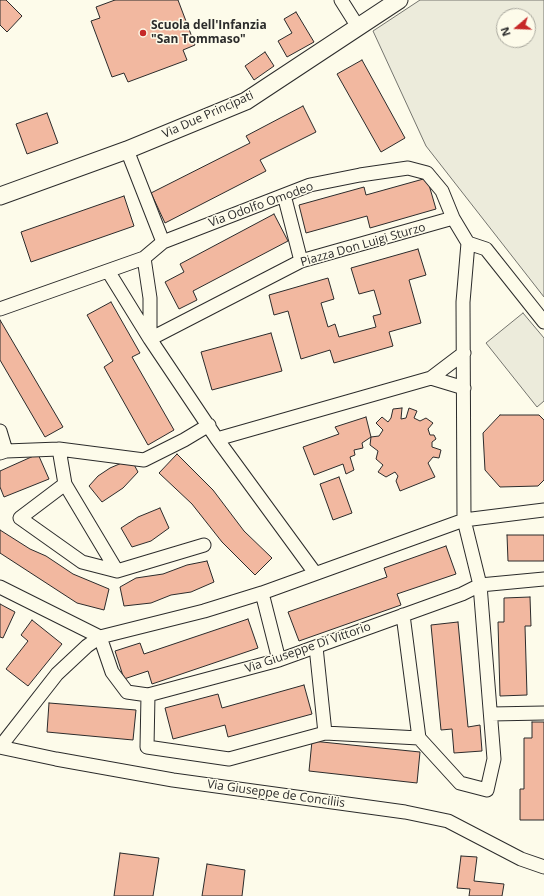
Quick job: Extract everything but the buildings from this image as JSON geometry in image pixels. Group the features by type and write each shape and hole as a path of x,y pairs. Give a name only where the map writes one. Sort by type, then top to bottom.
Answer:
{"street":[{"path":"341,0 358,27"},
{"name":"Via Due Principati","path":"0,196 127,150 246,101 399,0"},
{"path":"127,150 163,242"},
{"name":"Via Odolfo Omodeo","path":"0,309 144,258 163,242 310,185 360,175 408,168 427,173 442,191 453,218"},
{"path":"284,195 300,261"},
{"path":"403,616 419,738 460,783 486,790 494,759 491,714 480,585 464,520 464,302 468,243 453,218"},
{"name":"Piazza Don Luigi Sturzo","path":"150,339 300,261 453,218"},
{"path":"468,243 486,249 544,322"},
{"path":"144,258 150,298 150,339"},
{"path":"108,271 150,339 217,439 316,573"},
{"path":"217,439 431,378 464,353"},
{"path":"431,378 464,388"},
{"path":"0,431 3,452 59,450 144,460 209,426"},
{"path":"59,450 65,484 117,571"},
{"path":"65,484 20,518 82,562 117,571 204,545"},
{"path":"0,747 57,674 86,646 100,637 204,611 262,593 464,520 544,510"},
{"path":"480,585 544,579"},
{"name":"Via Giuseppe Di Vittorio","path":"100,637 112,672 127,692 148,695 279,660 462,594 480,585"},
{"path":"0,587 100,637"},
{"path":"262,593 279,660"},
{"path":"316,647 326,733"},
{"path":"148,695 147,747 229,759 326,733 419,738"},
{"path":"491,714 544,713"},
{"name":"Via Giuseppe de Conciliis","path":"0,747 56,759 173,780 404,812 448,821 521,859 544,867"}],"shaded area":[{"path":"420,0 544,0 544,297 426,146 373,31"},
{"path":"523,313 544,338 544,401 537,407 486,343"}],"place":[{"name":"Scuola dell'Infanzia \"San Tommaso\"","path":"143,33"}]}
